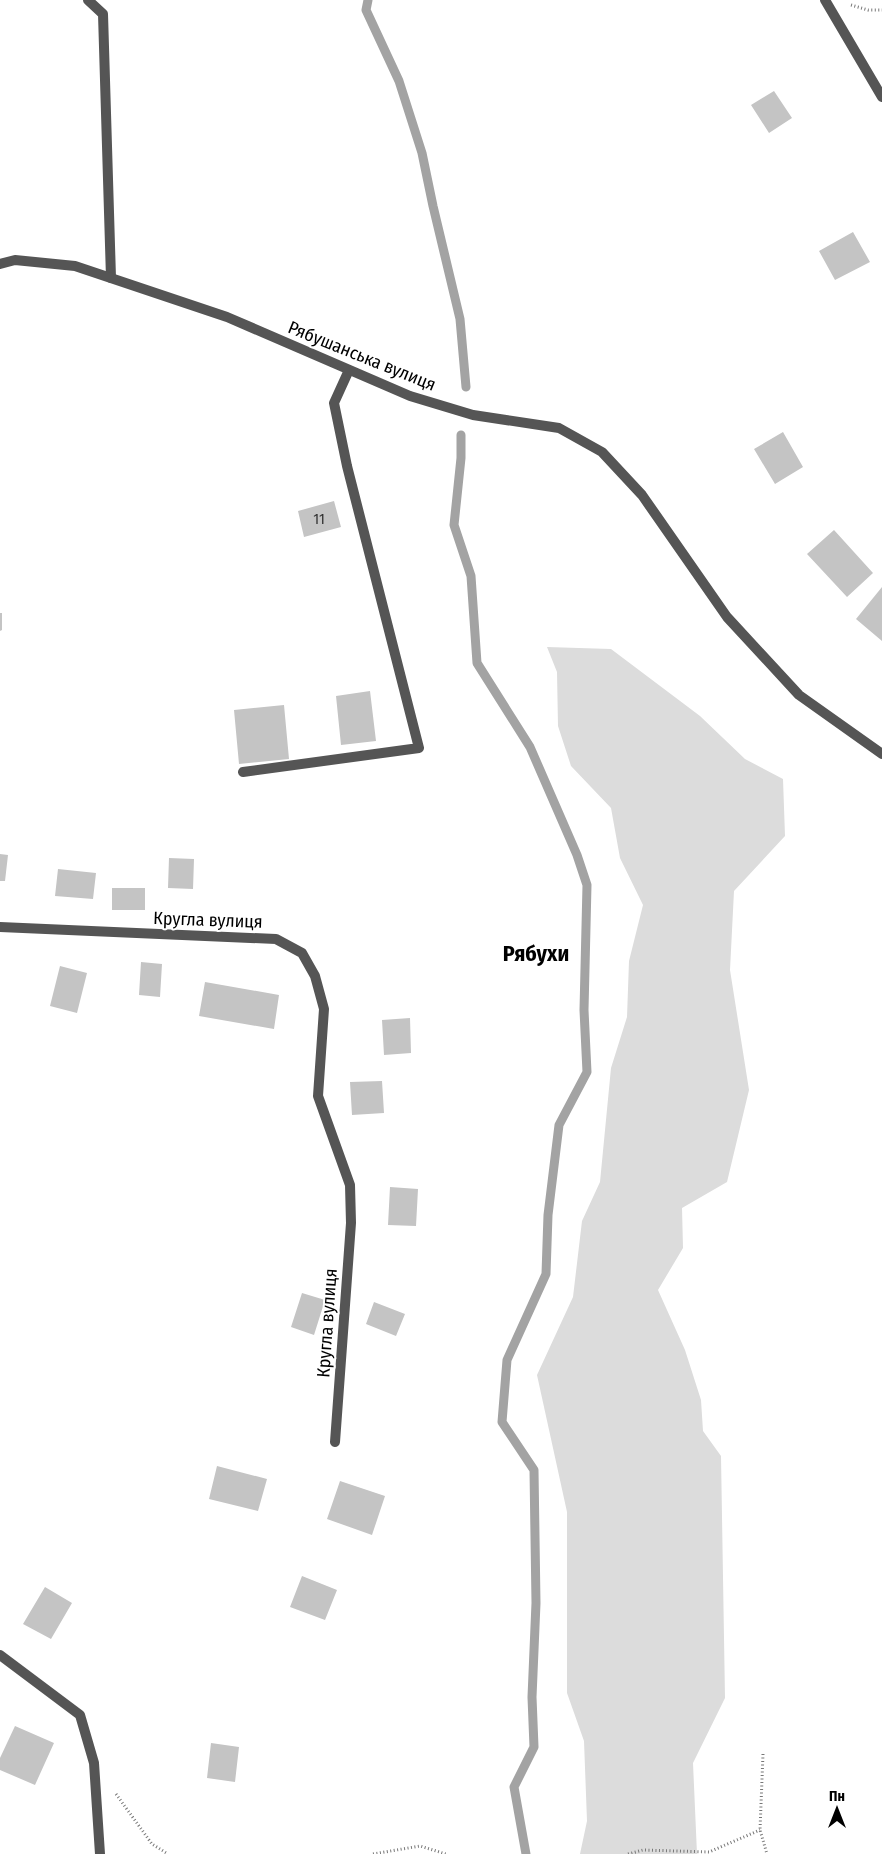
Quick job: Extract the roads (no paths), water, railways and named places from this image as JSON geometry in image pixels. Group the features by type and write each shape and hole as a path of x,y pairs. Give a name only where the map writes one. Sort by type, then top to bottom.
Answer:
{"street":[{"path":"88,0 103,14 111,278"},
{"path":"826,0 882,97"},
{"name":"Рябушанська вулиця","path":"0,264 14,260 76,266 227,317 410,396 473,415 559,428 602,452 642,495 727,617 799,695 882,754"},
{"path":"243,772 419,748 347,466 334,403 349,370"},
{"name":"Кругла вулиця","path":"0,927 276,939 302,953 315,976 324,1009 318,1096 350,1184 351,1223 335,1442"},
{"path":"0,1655 80,1715 94,1763 100,1854"}],"waterway":[{"path":"368,0 366,10 399,81 422,153 460,319 466,387"},
{"path":"461,435 461,458 454,525 471,576 477,663 530,747 577,855 587,885 584,1010 587,1072 559,1125 548,1215 546,1274 507,1360 502,1422 534,1470 536,1603 532,1697 534,1747 514,1787 526,1854"}],"district":[{"name":"Рябухи","path":"536,953"}]}
